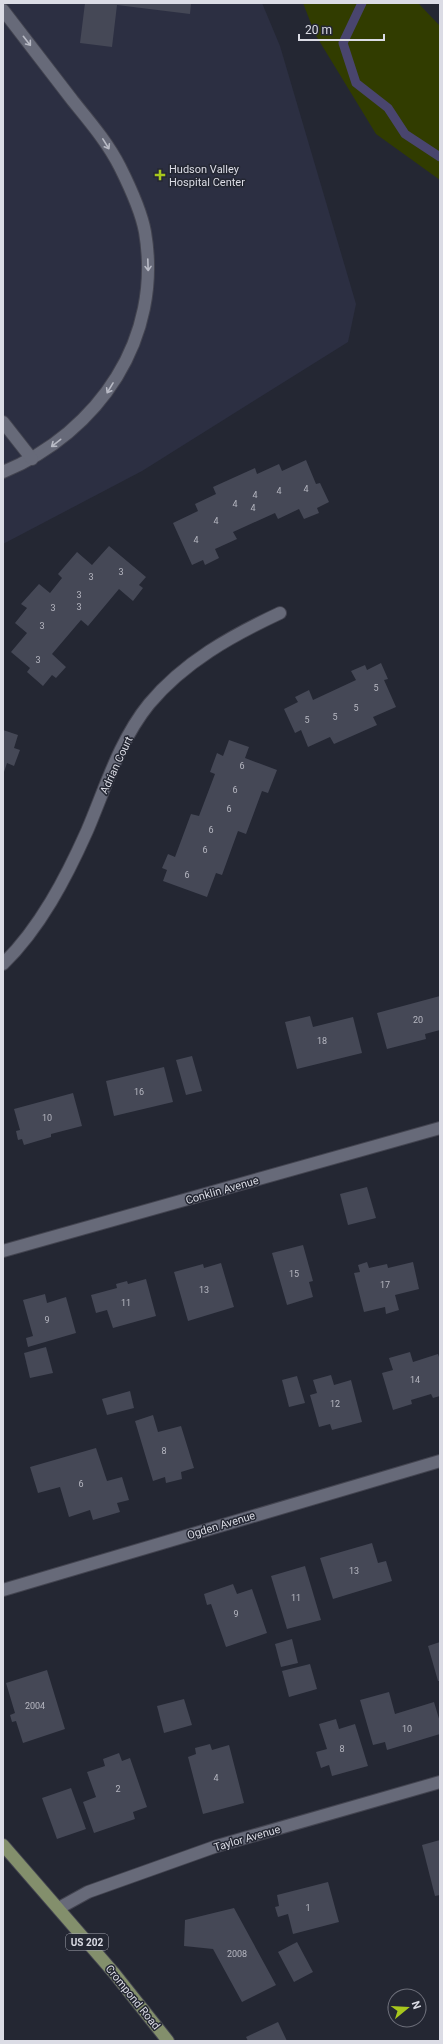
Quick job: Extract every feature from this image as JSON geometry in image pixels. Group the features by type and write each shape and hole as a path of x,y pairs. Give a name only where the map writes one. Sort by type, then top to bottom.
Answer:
{"main road":[{"name":"Crompond Road","path":"3,1845 59,1908 168,2041"}],"street":[{"path":"3,10 102,138 120,166 134,198 144,231 148,268 145,301 137,336 124,365 107,394 85,417 56,443 32,459 3,472"},
{"path":"3,422 32,459"},
{"name":"Adrian Court","path":"3,964 40,919 64,879 125,742 149,705 179,674 209,650 244,630 280,613"},
{"name":"Conklin Avenue","path":"3,1251 440,1128"},
{"name":"Ogden Avenue","path":"3,1590 440,1461"},
{"name":"Taylor Avenue","path":"59,1908 88,1892 217,1846 440,1782"}],"shaded area":[{"name":"Hudson Valley Hospital Center","path":"3,3 262,3 280,46 356,304 348,342 142,471 3,544"}],"green space":[{"path":"303,3 418,3 440,26 440,180 376,134 315,34"}],"building":[{"path":"85,3 191,3 190,14 117,5 112,47 80,43"},
{"path":"306,460 316,484 320,483 329,502 317,508 319,513 304,519 299,509 278,519 275,513 233,532 237,539 215,549 219,558 205,565 203,560 192,565 173,523 198,511 195,504 216,494 213,487 255,468 257,474 279,464 282,471"},
{"path":"109,546 146,577 139,585 143,588 133,601 119,589 88,626 81,620 52,654 66,667 56,678 52,675 43,686 27,672 30,668 11,652 27,633 15,623 27,608 21,604 39,584 50,593 62,578 58,574 77,552 92,565"},
{"path":"381,663 388,679 384,680 396,707 373,717 377,725 334,744 330,737 308,747 301,730 295,733 284,709 298,702 295,697 309,690 313,700 356,680 351,671 365,665 367,670"},
{"path":"3,730 18,735 14,748 20,750 14,766 7,763 3,775"},
{"path":"229,740 249,747 245,758 277,770 268,793 262,791 246,834 238,831 222,875 216,873 207,897 163,881 167,870 162,868 168,854 175,857 191,814 199,816 215,774 210,772 217,753 223,756"},
{"path":"440,996 440,1030 425,1034 426,1039 387,1049 377,1013"},
{"path":"310,1016 313,1027 353,1017 362,1053 297,1069 285,1022"},
{"path":"192,1056 202,1091 186,1095 176,1060"},
{"path":"164,1067 173,1102 114,1116 106,1081"},
{"path":"73,1093 82,1126 51,1134 51,1137 24,1145 22,1139 18,1140 16,1131 20,1130 14,1109"},
{"path":"367,1187 376,1218 348,1225 340,1194"},
{"path":"303,1245 313,1281 309,1282 313,1297 287,1305 272,1253"},
{"path":"367,1262 369,1268 387,1264 388,1268 413,1262 419,1289 395,1295 399,1310 386,1314 385,1307 364,1312 354,1273 360,1272 358,1265"},
{"path":"221,1263 234,1307 188,1321 174,1272 203,1264 204,1268"},
{"path":"146,1279 156,1316 113,1328 107,1310 96,1313 91,1295 117,1288 116,1284 127,1281 128,1284"},
{"path":"45,1294 47,1303 66,1297 76,1333 28,1347 26,1338 33,1336 23,1300"},
{"path":"46,1347 53,1373 30,1378 24,1353"},
{"path":"410,1352 413,1362 438,1354 440,1360 440,1396 433,1398 431,1394 411,1400 412,1404 393,1410 382,1373 393,1370 389,1358"},
{"path":"331,1375 334,1385 351,1380 362,1422 332,1430 330,1424 319,1427 310,1395 317,1393 313,1380"},
{"path":"297,1376 305,1403 289,1407 282,1380"},
{"path":"130,1391 134,1408 107,1415 102,1399"},
{"path":"153,1415 158,1432 181,1426 194,1468 181,1472 182,1479 166,1483 165,1477 153,1481 135,1421"},
{"path":"96,1448 107,1481 122,1477 129,1500 117,1503 120,1512 93,1520 90,1510 69,1517 60,1487 38,1493 30,1467"},
{"path":"372,1543 378,1563 386,1561 392,1581 333,1599 320,1558"},
{"path":"305,1566 321,1620 287,1629 271,1576"},
{"path":"233,1584 237,1594 252,1589 267,1633 226,1647 211,1604 207,1605 204,1594"},
{"path":"292,1639 298,1663 281,1667 275,1644"},
{"path":"440,1642 440,1681 438,1681 428,1646"},
{"path":"310,1664 317,1689 289,1697 282,1671"},
{"path":"47,1670 65,1729 23,1743 16,1721 12,1722 10,1715 15,1713 6,1683"},
{"path":"389,1692 395,1714 434,1702 440,1722 440,1734 387,1750 385,1742 373,1745 360,1700"},
{"path":"184,1699 192,1725 164,1733 157,1706"},
{"path":"336,1719 339,1729 355,1724 368,1766 332,1776 329,1765 321,1768 316,1752 327,1749 319,1724"},
{"path":"210,1744 212,1750 229,1745 244,1803 203,1814 188,1757 196,1754 195,1748"},
{"path":"119,1753 122,1761 130,1758 147,1807 133,1812 135,1819 94,1833 83,1802 96,1797 87,1772 105,1766 103,1759"},
{"path":"71,1788 86,1829 57,1839 42,1798"},
{"path":"440,1840 440,1895 435,1896 422,1845"},
{"path":"328,1882 339,1922 293,1934 288,1914 278,1917 275,1907 279,1906 277,1895"},
{"path":"234,1908 276,1985 242,2002 213,1949 184,1946 185,1920"},
{"path":"297,1942 313,1972 294,1982 278,1952"},
{"path":"278,2022 287,2041 248,2041 246,2037"}],"waterway":[{"path":"362,3 343,43 356,83 388,108 405,134 440,157"}],"place":[{"name":"Hudson Valley Hospital Center","path":"160,175"}]}
